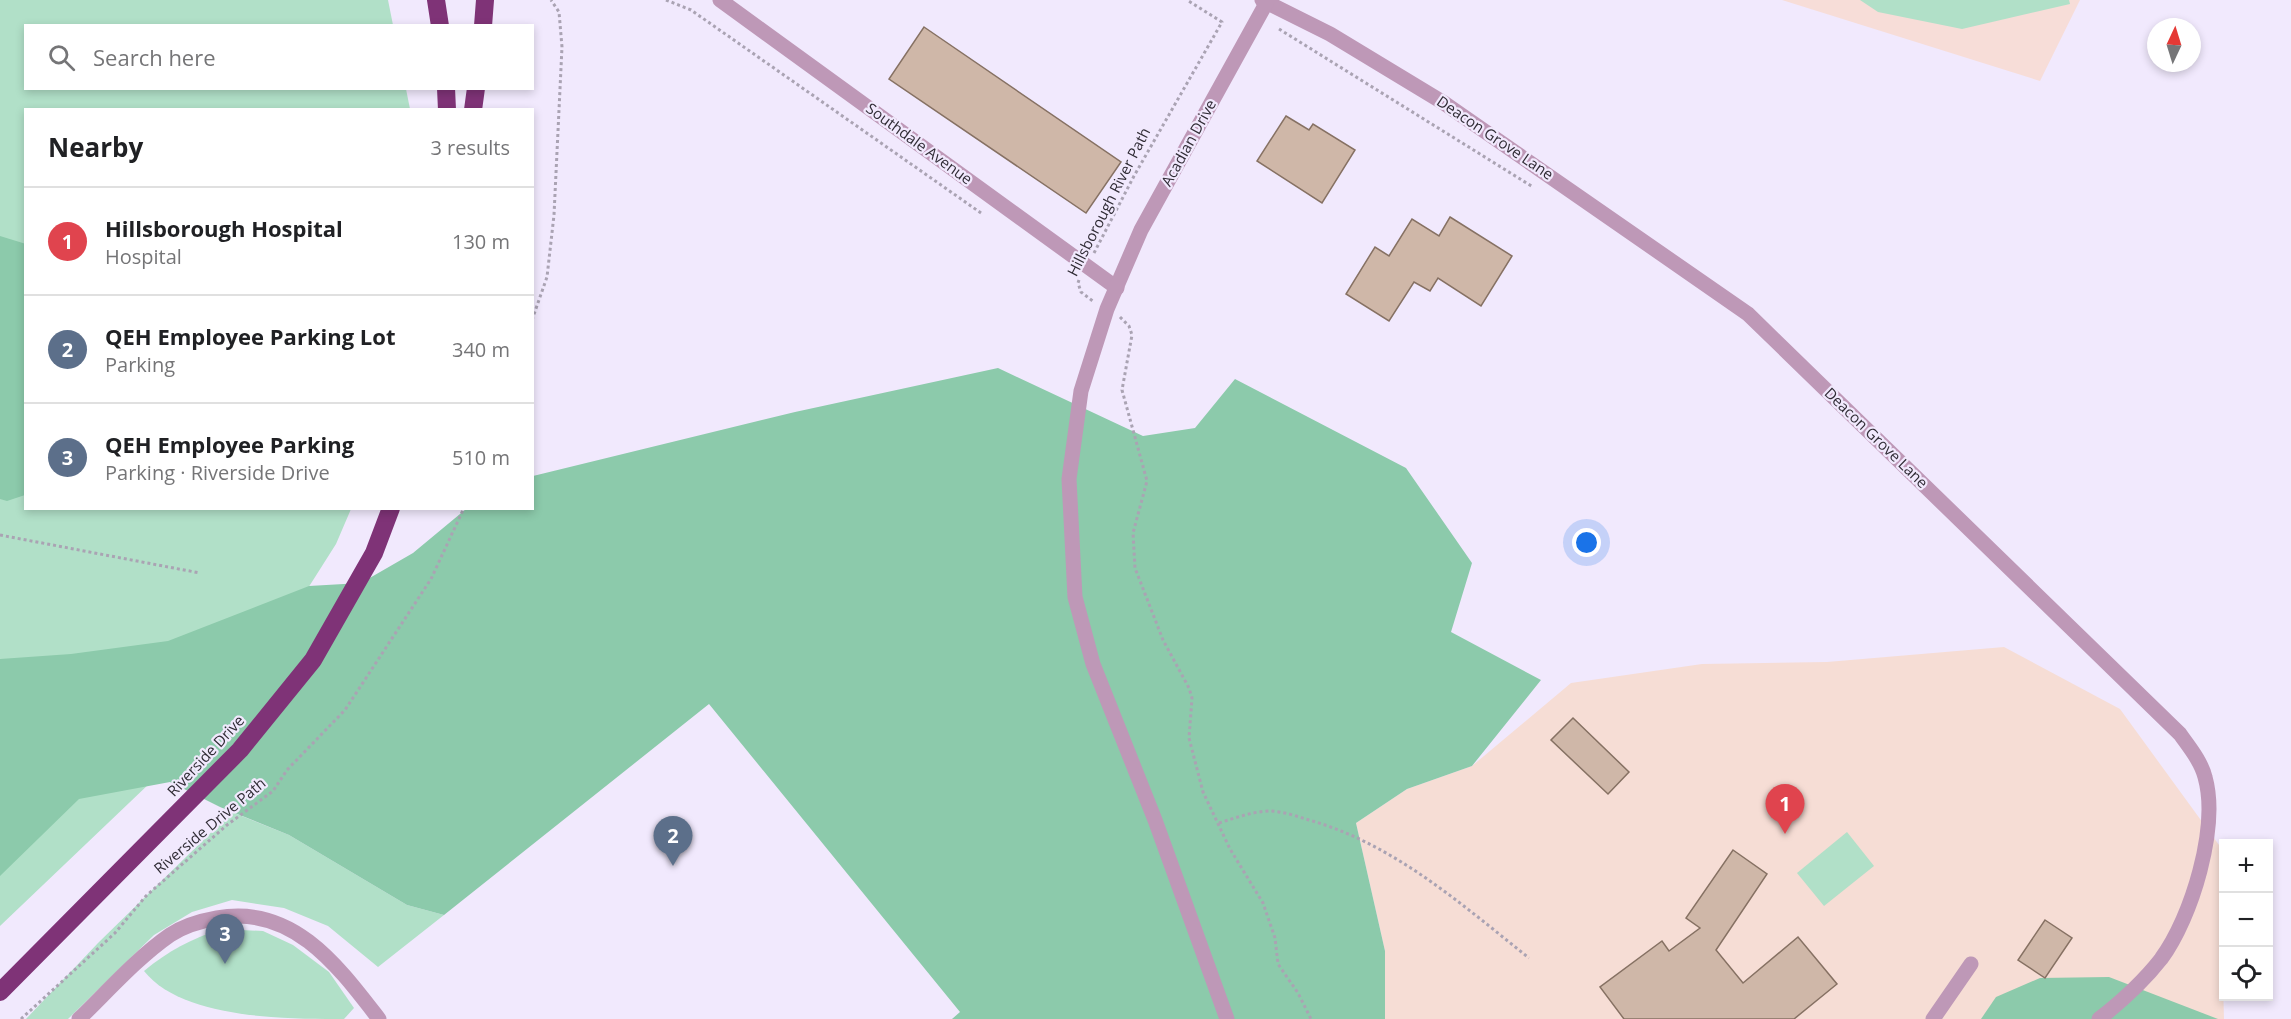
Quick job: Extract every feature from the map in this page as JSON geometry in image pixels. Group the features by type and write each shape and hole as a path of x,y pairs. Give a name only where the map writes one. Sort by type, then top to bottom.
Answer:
{"highway":[{"path":"436,0 440,24"},
{"path":"483,24 485,0"},
{"path":"446,90 447,108"},
{"path":"473,108 476,90"},
{"name":"Riverside Drive","path":"0,992 240,750 313,660 374,553 390,510"}],"street":[{"name":"Southdale Avenue","path":"720,0 1117,288"},
{"name":"Acadian Drive","path":"1227,1019 1155,820 1093,664 1075,597 1069,510 1071,446 1081,391 1107,309 1140,230 1266,1"},
{"name":"Deacon Grove Lane","path":"1266,1 1330,34 1444,103 1748,314 2180,734 2195,755 2210,801 2209,826 2203,855 2188,905 2163,956 2132,992 2099,1019"},
{"path":"79,1019 170,935 198,921 229,916 257,918 279,923 315,944 338,967 379,1019"},
{"path":"1933,1019 1971,964"}],"path":[{"path":"534,314 547,277 555,215 562,47 559,12 551,0"},
{"path":"666,0 691,10 983,214"},
{"name":"Hillsborough River Path","path":"1091,258 1134,176 1222,22 1186,0"},
{"path":"1277,28 1540,192"},
{"name":"Hillsborough River Path","path":"1070,272 1080,279 1078,283 1081,292 1122,318 1129,326 1132,335 1122,390 1147,481 1133,532 1135,568 1162,640 1189,688 1192,698 1189,738 1203,792 1220,823 1230,849 1263,903 1275,938 1278,963 1299,993 1311,1019"},
{"name":"Riverside Drive Path","path":"21,1019 115,933 146,896 227,825 273,791 286,770 345,710 431,579 463,510"},
{"path":"0,535 200,573"},
{"path":"1220,823 1250,813 1278,812 1322,824 1376,846 1436,885 1529,958"}],"shaded area":[{"path":"1782,0 2080,0 2040,81"},
{"path":"2004,647 2120,709 2219,845 2219,1001 2223,1001 2224,1019 1385,1019 1385,951 1356,823 1407,789 1472,766 1571,683 1702,664 1827,662"}],"green space":[{"path":"0,0 388,0 393,24 24,24 24,90 406,90 410,108 24,108 24,510 351,510 336,544 237,700 0,926"},
{"path":"1860,0 2069,0 2070,4 1962,29 1878,12"},
{"path":"0,236 24,243 24,495 7,501 0,499"},
{"path":"998,368 1143,436 1195,428 1235,379 1406,468 1472,563 1451,632 1541,680 1472,766 1407,789 1356,823 1385,951 1385,1019 952,1019 960,1012 709,704 444,915 407,905 289,835 220,807 170,782 79,799 0,876 0,659 71,654 168,641 309,586 361,583 413,553 465,510 534,510 534,476 795,412"},
{"path":"232,812 289,835 407,905 444,915 378,967 328,926 284,908 232,900 192,912 154,935 68,1019 26,1019 98,943"},
{"path":"1847,832 1874,866 1824,906 1797,873"},
{"path":"221,929 263,931 293,945 329,972 354,1008 344,1019 293,1018 236,1013 183,999 161,987 144,971 180,946"},
{"path":"2109,977 2218,1019 1981,1019 1996,997 2040,978"}],"building":[{"path":"924,27 1121,162 1086,213 889,79"},
{"path":"1286,116 1309,130 1313,124 1355,150 1322,203 1257,161"},
{"path":"1450,217 1512,256 1481,306 1438,278 1430,291 1414,282 1389,321 1346,294 1375,247 1389,256 1412,219 1439,236"},
{"path":"1573,718 1629,772 1608,794 1551,740"},
{"path":"1733,850 1767,874 1716,950 1743,983 1798,937 1837,984 1794,1019 1624,1019 1600,987 1662,941 1669,951 1700,928 1686,918"},
{"path":"2045,920 2072,938 2045,978 2018,960"}],"place":[{"name":"Hillsborough Hospital","path":"1785,834"},
{"name":"QEH Employee Parking Lot","path":"673,866"},
{"name":"QEH Employee Parking","path":"225,964"}]}
